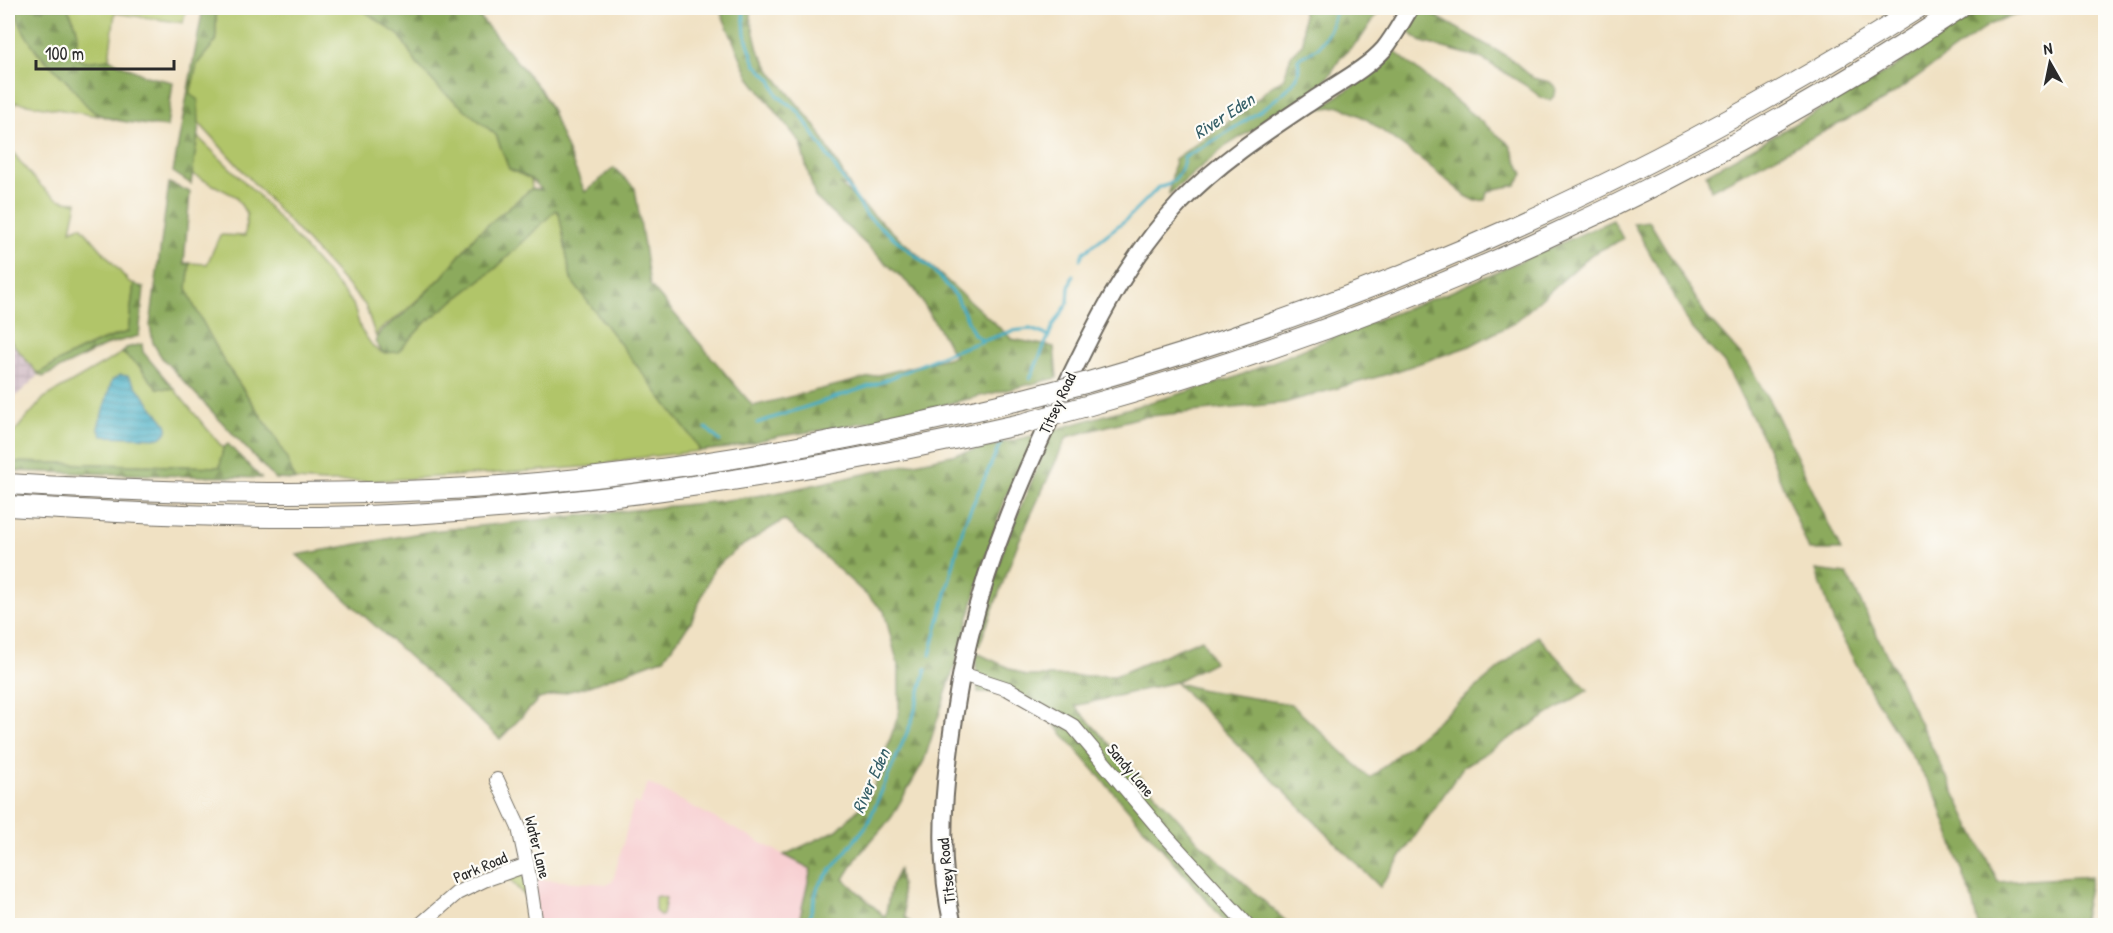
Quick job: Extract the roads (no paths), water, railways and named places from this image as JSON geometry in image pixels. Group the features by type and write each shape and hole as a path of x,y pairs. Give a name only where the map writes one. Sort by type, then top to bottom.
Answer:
{"highway":[{"path":"8,484 152,492 260,494 407,491 523,484 709,462 881,432 1024,399 1212,345 1301,315 1410,273 1549,213 1746,112 1918,8"},
{"path":"8,506 153,514 321,517 533,505 668,490 840,462 1021,424 1157,386 1299,339 1439,284 1555,233 1699,163 1873,63 1960,8"}],"main road":[{"name":"Titsey Road","path":"953,926 944,870 942,834 945,786 969,636 1012,505 1087,340 1126,270 1167,218 1210,174 1235,154 1322,94 1351,77 1368,63 1384,49 1410,8"}],"street":[{"name":"Sandy Lane","path":"962,674 1008,689 1073,726 1163,833 1248,926"},
{"name":"Water Lane","path":"497,780 519,828 536,926"},
{"name":"Park Road","path":"419,926 457,893 484,880 527,865"}],"water":[{"path":"120,375 128,376 166,424 166,432 160,438 102,436 98,428 112,380"}],"waterway":[{"path":"743,8 745,34 755,64 771,80 778,96 799,112 867,216 932,269 956,296 974,334 984,341"},
{"name":"River Eden","path":"1080,260 1083,253 1128,218 1159,187 1173,181 1180,173 1184,158 1249,119 1281,95 1298,74 1298,59 1319,47 1330,29 1337,8"},
{"name":"River Eden","path":"1030,379 1053,326 1068,303 1073,275"},
{"path":"757,423 879,383 948,353 1012,331 1030,329 1049,336"},
{"path":"706,428 720,441"},
{"name":"River Eden","path":"930,655 964,524 1001,442"},
{"name":"River Eden","path":"807,926 818,886 867,825 912,721 926,669"}]}
